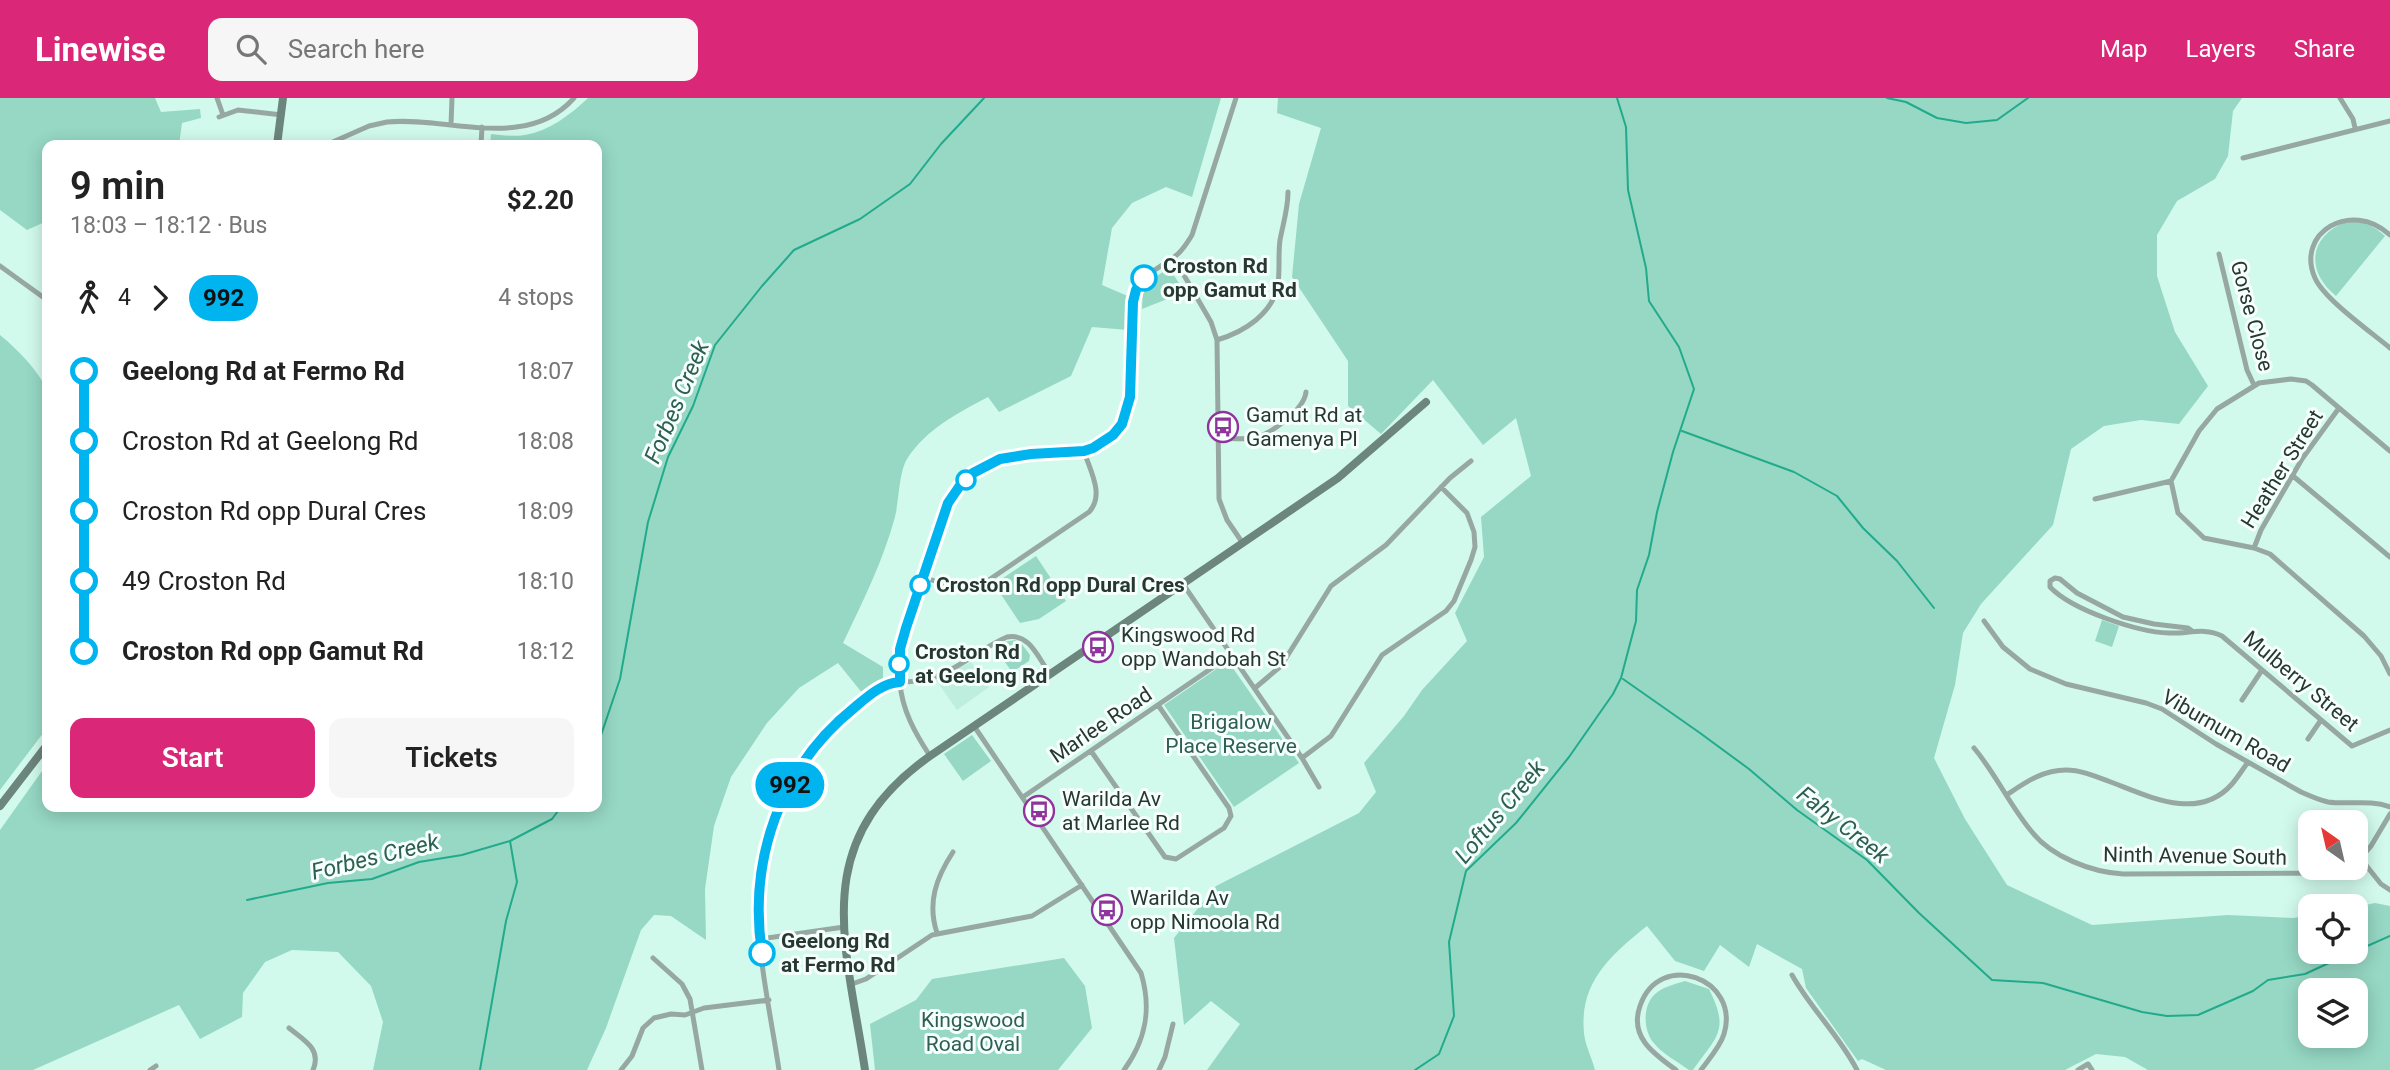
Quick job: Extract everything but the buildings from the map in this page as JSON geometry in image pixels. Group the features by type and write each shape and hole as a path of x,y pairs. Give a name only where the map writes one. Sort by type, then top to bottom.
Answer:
{"street":[{"path":"217,98 221,116 238,110 282,114"},
{"path":"279,140 283,98"},
{"path":"451,125 452,98"},
{"path":"337,140 369,126 387,122 514,128 529,125 554,114 574,98"},
{"path":"930,756 907,713 900,682 902,640 948,503 973,473 991,463 1009,457 1084,451 1113,435 1125,418 1130,397 1133,302 1136,290 1147,275 1174,258 1185,246 1195,228 1236,98"},
{"path":"2340,98 2355,128"},
{"path":"2243,158 2390,121"},
{"path":"481,140 482,127"},
{"path":"1217,340 1248,327 1263,313 1276,293 1279,281 1279,244 1287,211 1287,192"},
{"path":"2390,235 2382,227 2367,220 2344,220 2329,227 2319,237 2312,261 2315,279 2325,292 2390,348"},
{"name":"Gorse Close","path":"2219,254 2247,370 2254,385"},
{"path":"1174,258 1211,322 1217,340 1219,499 1227,520 1242,542"},
{"path":"0,266 42,296"},
{"path":"2390,451 2306,381 2276,380 2254,385 2212,413 2171,481 2178,513 2200,535 2209,540 2254,548 2270,554 2364,636 2381,656 2390,674"},
{"path":"1219,438 1251,438 1264,434 1298,410 1306,392"},
{"path":"865,1070 844,926 846,879 861,831 870,814 892,786 930,756 1338,478 1426,402"},
{"name":"Heather Street","path":"2254,548 2258,536 2314,441 2339,408"},
{"path":"923,576 961,590 974,590 1089,512 1097,496 1084,451"},
{"path":"1255,688 1281,666 1331,586 1394,539 1441,487 1471,461"},
{"path":"2293,476 2390,557"},
{"path":"2095,499 2171,481"},
{"path":"1302,758 1331,736 1382,655 1446,611 1454,601 1475,547 1474,533 1467,513 1441,487"},
{"name":"Mulberry Street","path":"2191,631 2188,628 2123,617 2077,593 2060,579 2055,578 2050,582 2054,591 2122,625 2157,632 2208,631 2222,636 2352,746 2390,730"},
{"path":"1183,584 1319,787"},
{"name":"Viburnum Road","path":"1984,621 2003,647 2030,669 2066,684 2162,709 2248,762 2315,798 2328,802 2373,802 2390,807"},
{"path":"779,1070 760,939 759,884 765,850 776,814 788,788 814,748 835,724 880,688 900,682 911,683 933,678 1003,639 1015,636 1027,641 1050,674"},
{"name":"Marlee Road","path":"1023,797 1231,655"},
{"path":"2242,700 2262,670"},
{"path":"1091,751 1165,857 1177,859 1224,828 1231,816 1229,808 1158,705"},
{"path":"2308,738 2321,720"},
{"path":"974,726 1135,962 1143,981 1147,1014 1138,1050 1124,1070"},
{"name":"Ninth Avenue South","path":"1974,748 1990,767 2026,824 2042,842 2059,853 2101,872 2298,873"},
{"path":"0,806 42,751"},
{"path":"2008,794 2041,774 2068,770 2099,778 2164,802 2195,804 2224,792 2248,762"},
{"path":"2368,849 2390,814"},
{"path":"937,933 932,909 934,889 953,852"},
{"path":"2368,871 2390,890"},
{"path":"852,984 866,979 937,933 1032,916 1082,885"},
{"path":"760,939 844,926"},
{"path":"653,958 682,984 690,999 702,1070"},
{"path":"1676,1070 1647,1047 1639,1033 1637,1016 1647,991 1661,979 1678,974 1696,977 1710,985 1721,999 1726,1014 1723,1037 1701,1070"},
{"path":"1792,975 1857,1070"},
{"path":"621,1070 650,1020 659,1016 769,1000"},
{"path":"1159,1070 1173,1024"},
{"path":"289,1028 313,1046 316,1061 313,1070"},
{"path":"2078,1070 2088,1064 2092,1070"},
{"path":"150,1070 156,1066"}],"shaded area":[{"path":"971,662 989,687 957,710 936,680"}],"green space":[{"path":"0,98 155,98 161,112 200,109 201,118 182,123 180,140 42,140 42,223 27,230 0,210"},
{"path":"588,98 1221,98 1192,197 1166,187 1132,203 1112,228 1102,285 1130,297 1128,330 1092,327 1071,376 999,412 988,397 933,430 907,459 895,517 885,549 843,643 883,667 883,681 863,694 838,663 799,688 767,723 731,777 714,826 705,889 706,940 671,916 654,915 641,930 606,1028 587,1070 373,1070 383,1022 371,986 338,952 292,950 265,962 243,993 242,1017 200,1039 179,1005 33,1070 0,1070 0,830 42,771 42,812 602,812 602,140 490,140 491,134 521,136 534,133 566,116"},
{"path":"1278,98 2242,98 2233,111 2228,156 2215,179 2177,201 2157,235 2157,276 2175,332 2208,386 2179,424 2141,420 2104,426 2071,449 2053,525 1981,604 1963,633 1955,685 1934,758 1965,819 2007,885 2092,925 2228,915 2298,917 2298,964 2368,964 2368,904 2390,906 2390,1070 2148,1070 2125,1057 2096,1054 2065,1070 1886,1070 1862,1059 1858,1061 1806,988 1802,969 1757,944 1749,967 1720,945 1704,971 1675,961 1647,926 1610,959 1592,984 1584,1015 1584,1033 1595,1070 1207,1070 1240,1024 1211,1001 1184,1025 1174,938 1216,886 1359,813 1376,792 1364,763 1422,690 1467,641 1455,613 1484,557 1481,517 1531,476 1516,418 1483,445 1433,380 1381,434 1348,406 1348,361 1292,277 1299,204 1321,128 1277,113"},
{"path":"2346,222 2367,225 2385,236 2336,296 2319,276 2316,255 2324,236"},
{"path":"1169,268 1185,292 1142,309 1143,285"},
{"path":"0,335 26,360 42,382 42,735 0,790"},
{"path":"1036,556 1066,601 1039,619 1020,623 994,584"},
{"path":"2102,620 2119,626 2112,647 2095,641"},
{"path":"1015,640 1021,643 1030,655 1029,661 1012,672 995,648 1004,642"},
{"name":"Brigalow Place Reserve","path":"1228,661 1299,763 1234,807 1164,705"},
{"path":"972,735 991,761 963,781 944,754"},
{"name":"Kingswood Road Oval","path":"1064,958 1085,986 1092,1028 1058,1070 875,1070 870,1024 916,1000 932,979"},
{"path":"1685,981 1709,989 1719,1015 1718,1032 1714,1041 1693,1070 1689,1070 1656,1046 1646,1024 1646,1011 1654,995"}],"waterway":[{"name":"Forbes Creek","path":"602,732 620,679 648,522 668,457 693,406 715,345 794,250 860,219 910,184 941,144 984,98"},
{"name":"Loftus Creek","path":"1415,1070 1439,1054 1454,1016 1449,942 1466,871 1516,823 1569,757 1613,694 1621,678 1636,621 1637,590 1649,555 1673,452 1694,389 1679,347 1649,301 1646,268 1628,190 1626,127 1617,98"},
{"path":"1887,98 1906,102 1937,118 1966,123 1997,120 2028,98"},
{"path":"1682,431 1794,472 1837,496 1863,528 1897,561 1934,608"},
{"name":"Fahy Creek","path":"1623,679 1749,769 1797,810 1867,860 1919,913 1992,980 2043,983 2142,1012 2167,1016 2198,1015 2253,991 2268,980 2305,974 2327,964"},
{"name":"Forbes Creek","path":"247,900 328,883 372,879 419,862 462,855 510,841 552,819 557,812"},
{"name":"Forbes Creek","path":"480,1070 506,921 517,882 510,841"},
{"path":"2368,946 2390,936"}],"bus line":[{"name":"992","path":"762,953 758,923 759,884 765,850 776,814 795,776 824,736 873,693 887,684 900,682 902,640 948,503 973,473 1000,459 1084,451 1101,444 1118,430 1125,418 1130,397 1133,302 1136,290 1144,278"}],"place":[{"name":"Croston Rd opp Gamut Rd","path":"1144,278"},
{"name":"Gamut Rd at Gamenya Pl","path":"1223,427"},
{"name":"Croston Rd opp Dural Cres","path":"920,585"},
{"name":"Kingswood Rd opp Wandobah St","path":"1098,647"},
{"name":"Croston Rd at Geelong Rd","path":"899,664"},
{"name":"Warilda Av at Marlee Rd","path":"1039,811"},
{"name":"Warilda Av opp Nimoola Rd","path":"1107,910"},
{"name":"Geelong Rd at Fermo Rd","path":"762,953"}]}
